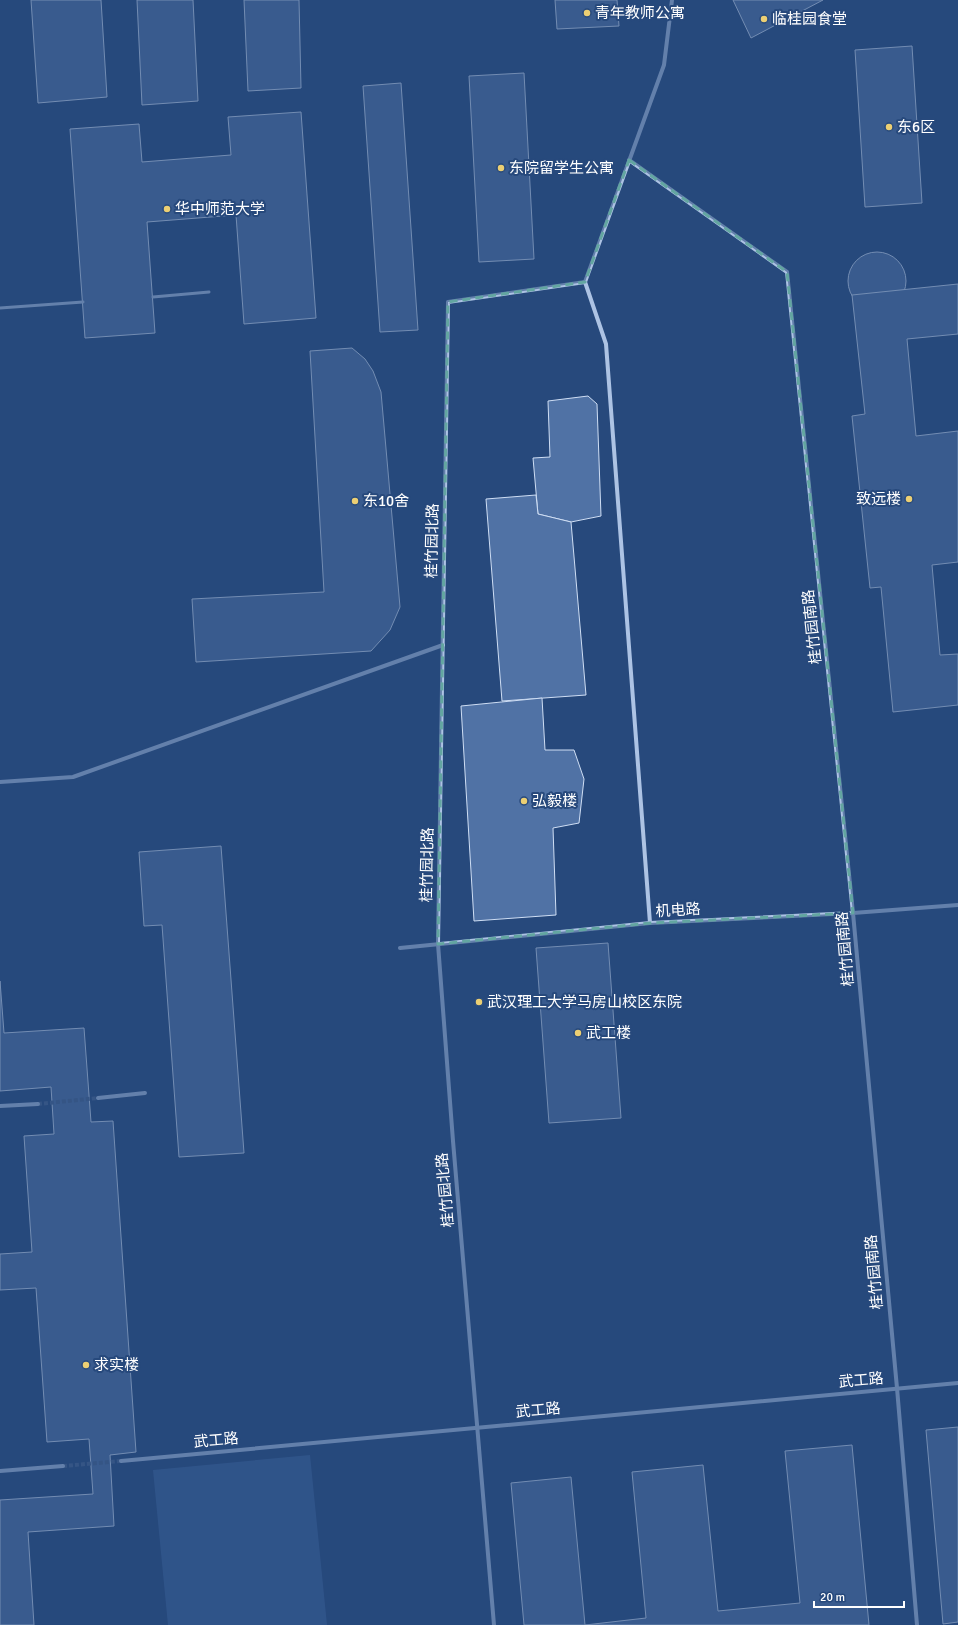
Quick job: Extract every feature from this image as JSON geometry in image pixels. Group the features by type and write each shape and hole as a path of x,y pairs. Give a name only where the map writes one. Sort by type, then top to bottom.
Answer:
{"street":[{"path":"650,923 606,344 585,282 664,65 672,0"},
{"name":"桂竹园南路","path":"630,160 787,272 853,913 897,1388 917,1625"},
{"name":"桂竹园北路","path":"494,1625 438,944 448,302 585,282"},
{"path":"0,782 73,777 442,645"},
{"name":"机电路","path":"400,948 650,923 853,913 958,904"},
{"path":"98,1098 145,1093"},
{"path":"0,1106 38,1104"},
{"name":"武工路","path":"121,1461 958,1383"},
{"path":"0,1471 63,1466"}],"lane":[{"path":"153,297 208,292"},
{"path":"0,308 83,302"}],"highlighted area":[{"path":"629,160 787,272 853,913 650,923 438,944 448,302 585,282"}],"shaded area":[{"path":"310,1455 327,1625 168,1625 153,1470"}],"building":[{"path":"31,0 101,0 107,97 38,103"},
{"path":"137,0 193,0 198,101 142,105"},
{"path":"244,0 299,0 301,88 248,91"},
{"name":"青年教师公寓","path":"555,0 617,0 619,26 557,29"},
{"name":"临桂园食堂","path":"733,0 823,0 751,38"},
{"name":"东6区","path":"912,46 922,203 865,207 855,50"},
{"name":"东院留学生公寓","path":"524,73 534,259 479,262 469,76"},
{"path":"401,83 418,330 380,332 363,86"},
{"path":"301,112 316,318 244,324 236,215 147,222 155,333 85,338 70,129 139,124 142,162 231,155 228,117"},
{"path":"877,252 893,257 901,265 906,281 901,297 893,305 877,310 861,305 853,297 848,281 853,265 861,257"},
{"name":"致远楼","path":"958,284 958,334 907,339 916,436 958,431 958,562 932,565 940,655 958,654 958,705 893,712 881,587 870,588 852,416 865,414 852,295"},
{"name":"东10舍","path":"352,348 365,359 373,371 381,392 400,607 390,630 371,651 196,662 192,599 324,592 310,351"},
{"path":"588,396 597,404 601,516 571,522 538,514 533,458 550,457 548,401"},
{"path":"536,495 538,514 571,522 586,695 502,701 486,499"},
{"name":"弘毅楼","path":"542,698 545,750 574,750 584,779 579,823 553,828 556,915 474,921 461,706"},
{"path":"221,846 244,1153 179,1157 162,925 144,926 139,852"},
{"name":"武工楼","path":"608,943 621,1118 549,1123 536,948"},
{"name":"求实楼","path":"0,981 4,1033 84,1028 91,1122 113,1121 136,1452 110,1455 114,1526 28,1532 34,1625 0,1625 0,1500 93,1494 89,1439 47,1442 36,1288 0,1290 0,1254 32,1252 24,1136 54,1134 51,1087 0,1091"},
{"path":"958,1427 958,1622 943,1624 926,1430"},
{"path":"852,1445 869,1625 585,1625 646,1618 632,1472 703,1465 718,1611 800,1603 785,1451"},
{"path":"571,1477 585,1625 524,1625 511,1483"}],"tunnel":[{"path":"38,1104 98,1098"},
{"path":"63,1466 121,1461"}],"place":[{"name":"青年教师公寓","path":"587,13"},
{"name":"临桂园食堂","path":"764,19"},
{"name":"东6区","path":"889,127"},
{"name":"东院留学生公寓","path":"501,168"},
{"name":"华中师范大学","path":"167,209"},
{"name":"致远楼","path":"909,499"},
{"name":"东10舍","path":"355,501"},
{"name":"弘毅楼","path":"524,801"},
{"name":"武汉理工大学马房山校区东院","path":"479,1002"},
{"name":"武工楼","path":"578,1033"},
{"name":"求实楼","path":"86,1365"}]}
